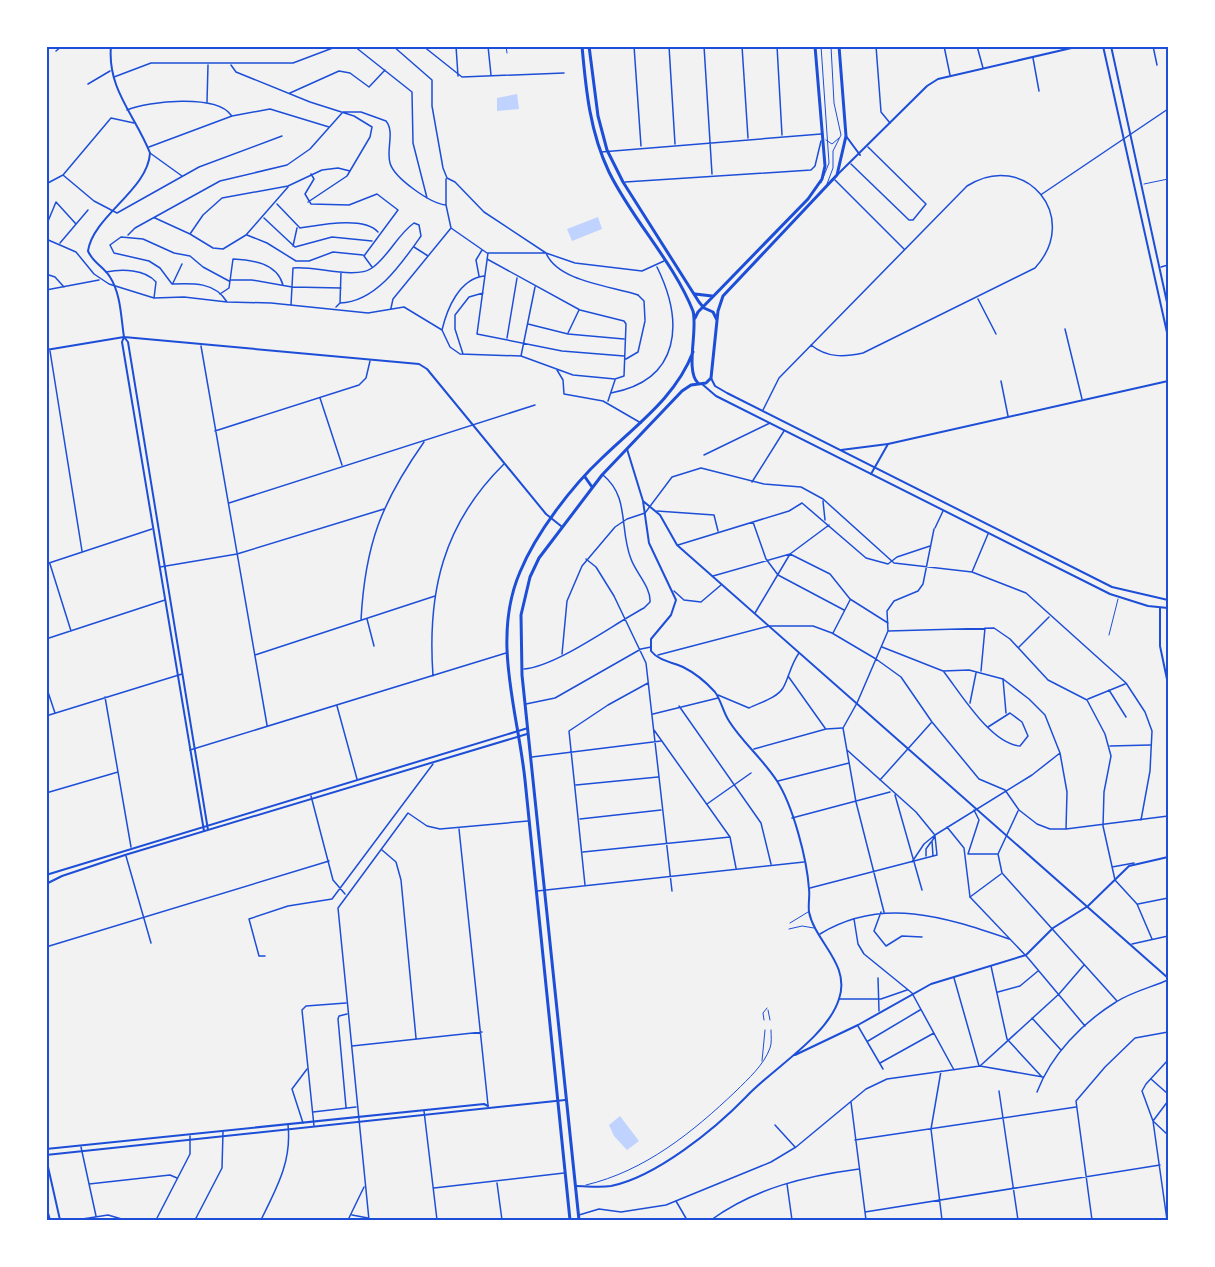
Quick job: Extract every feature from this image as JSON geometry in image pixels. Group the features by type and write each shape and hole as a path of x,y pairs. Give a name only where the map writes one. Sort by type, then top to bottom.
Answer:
{"main road":[{"path":"111,46 110,71 127,110 150,153 144,169 93,237 88,251 95,262 106,272 115,287 152,529 204,831"},
{"path":"582,46 588,106 600,152 615,183 685,295 695,319"},
{"path":"589,46 598,116 607,150 623,182 693,293 704,308 713,312 717,322"},
{"path":"815,46 825,166 818,186 698,312 695,319 693,377 716,396 1118,598 1168,608"},
{"path":"836,177 843,136 839,46"},
{"path":"1080,46 950,75 927,86 726,292 720,301 711,378 719,389 1112,587 1168,600"},
{"path":"1103,46 1168,337"},
{"path":"1111,46 1168,307"},
{"path":"843,136 860,155"},
{"path":"1130,165 1137,164"},
{"path":"693,293 703,297 713,296"},
{"path":"124,338 128,342 208,830"},
{"path":"48,350 124,338 370,361 412,362 427,369 551,519 561,526"},
{"path":"570,1221 520,735 507,652 507,627 513,590 529,553 551,519 603,457 642,423 680,378 693,352"},
{"path":"579,1221 522,669 520,630 524,599 539,558 561,526 602,475 681,391 711,378"},
{"path":"838,450 888,444 1168,381"},
{"path":"871,474 888,444"},
{"path":"575,1186 605,1187 621,1183 699,1140 792,1056 829,1017 839,999 839,972 832,951 816,928 809,911 809,888 804,862 792,818 777,781 754,749 729,721 716,694 696,675 655,656 651,647 652,636 674,607 674,591 649,543 643,501 627,449"},
{"path":"585,477 592,487"},
{"path":"643,501 657,512 677,545 1168,979"},
{"path":"974,527 978,520"},
{"path":"1160,608 1160,646 1168,684"},
{"path":"46,875 131,847 528,728"},
{"path":"46,884 62,876 125,855 529,733"},
{"path":"792,1056 858,1025 912,993 954,977 1026,955 1053,928 1088,906 1134,863 1168,857"},
{"path":"46,1149 566,1100"},
{"path":"60,1221 46,1156 223,1136 303,1123 314,1124"},
{"path":"46,1206 50,1221"}],"street":[{"path":"56,51 62,46"},
{"path":"114,78 151,63 231,65 293,63 338,46"},
{"path":"393,46 432,80 432,106 442,168 447,178 455,182 484,212 546,253 600,268 642,271 664,261"},
{"path":"423,46 458,76 564,73"},
{"path":"456,46 458,76"},
{"path":"488,46 491,76"},
{"path":"634,46 641,147"},
{"path":"669,46 675,145"},
{"path":"704,46 712,176"},
{"path":"742,46 748,139"},
{"path":"777,46 782,137"},
{"path":"876,46 881,112 890,123"},
{"path":"944,46 950,75"},
{"path":"977,46 983,68"},
{"path":"1153,46 1157,66"},
{"path":"356,47 412,92 413,143 427,198"},
{"path":"1032,57 1039,91"},
{"path":"207,102 208,64"},
{"path":"231,65 236,72 369,123 373,130 350,171 323,194 308,202"},
{"path":"290,93 339,72 350,73 369,87 385,70"},
{"path":"88,84 110,71"},
{"path":"127,110 158,102 207,102 226,110 231,116"},
{"path":"148,147 231,116 275,109 330,128"},
{"path":"1041,194 1168,109"},
{"path":"343,112 362,112 388,123 392,167 427,198 438,205 446,205"},
{"path":"172,284 160,268 149,261 111,250 111,242 128,236 135,228 220,181 287,165 310,149 343,112"},
{"path":"46,184 63,176 108,120 113,117 134,123"},
{"path":"600,152 821,134"},
{"path":"63,176 93,201 112,213 121,212 199,167 282,136"},
{"path":"623,182 811,170 815,166 823,139"},
{"path":"851,164 909,220 913,220 926,204 868,147"},
{"path":"150,153 182,176"},
{"path":"190,234 203,215 222,198 288,186 311,174 338,168 350,171"},
{"path":"308,202 305,194 314,179 311,174"},
{"path":"762,411 779,378 904,249 966,187 992,175 1013,176 1027,182 1041,194 1049,208 1053,223 1050,246 1035,268 863,353 837,356 827,354 811,345"},
{"path":"836,177 904,249"},
{"path":"447,178 444,183 451,228 488,253 505,251 534,255 546,253"},
{"path":"154,217 218,249 246,235 276,203 288,186"},
{"path":"308,202 327,206 349,205 377,194 398,210 364,255"},
{"path":"46,226 56,202 76,224"},
{"path":"276,203 297,227"},
{"path":"59,244 88,210"},
{"path":"263,217 293,246 308,245 332,237 372,242"},
{"path":"297,227 335,222 371,227 379,233"},
{"path":"291,305 293,268 341,272 372,268 414,223 419,225 422,232 414,246 376,290 359,300 340,303"},
{"path":"293,246 297,227"},
{"path":"391,309 393,299 451,228"},
{"path":"246,235 267,243 296,261 309,261 333,252 364,255"},
{"path":"128,236 143,239 174,253 190,256 203,267 229,281 244,279 292,287 341,288"},
{"path":"46,239 76,252 100,279 115,287 154,298 184,297 227,302 336,308 368,313 404,307 442,330 450,347 463,354 521,357 573,375 622,378 626,324 580,310 487,259"},
{"path":"414,246 428,257"},
{"path":"479,277 476,260 483,250"},
{"path":"488,253 477,334 525,341 562,351 625,357 638,352 645,321 644,302 638,295 572,276 551,261 546,253"},
{"path":"364,255 372,268"},
{"path":"219,294 229,288 233,259 270,267 278,274 283,285"},
{"path":"172,284 182,264"},
{"path":"611,393 641,384 659,370 664,362 673,328 674,313 656,266"},
{"path":"1160,267 1168,266"},
{"path":"106,272 127,269 153,278 156,282 154,298"},
{"path":"336,308 340,303 341,272"},
{"path":"47,274 55,277 64,287"},
{"path":"442,330 447,310 460,291 479,277 485,276"},
{"path":"507,339 518,277"},
{"path":"46,290 100,279"},
{"path":"172,284 198,283 219,294 227,302"},
{"path":"521,357 535,287"},
{"path":"463,354 455,329 455,315 469,297 483,293"},
{"path":"978,298 996,334"},
{"path":"568,334 580,310"},
{"path":"528,324 568,334 626,339"},
{"path":"1065,330 1082,400"},
{"path":"201,346 267,725"},
{"path":"48,350 82,551"},
{"path":"215,431 363,382 370,361"},
{"path":"557,370 563,380 564,394 607,403 642,423"},
{"path":"607,403 615,379"},
{"path":"1001,381 1008,417"},
{"path":"320,397 342,467"},
{"path":"228,503 535,405"},
{"path":"704,455 771,423"},
{"path":"752,482 785,430"},
{"path":"361,620 366,562 384,509 404,470 425,442"},
{"path":"433,676 432,643 436,595 446,548 458,521 479,490 505,464"},
{"path":"562,654 567,601 586,559 623,521 645,513 672,477 690,469 716,471 752,482 801,488 823,499 891,561 902,566 972,572 1026,592 1126,683 1149,721 1152,745 1141,820"},
{"path":"522,669 538,667 650,602 649,592 631,559 618,491 602,475"},
{"path":"823,499 825,521"},
{"path":"677,545 793,509 802,503 866,558 886,564 897,557 930,546"},
{"path":"160,567 237,554 384,509"},
{"path":"922,937 902,936 886,946 875,935 883,911 856,802 843,728 857,703 888,631 887,611 894,601 918,591 923,584 934,529 943,511"},
{"path":"657,512 714,515 718,532"},
{"path":"753,521 766,559 778,575 844,610"},
{"path":"713,576 790,554 830,525"},
{"path":"71,631 48,563 152,529"},
{"path":"972,572 988,534"},
{"path":"754,613 790,554"},
{"path":"790,554 830,574 850,599 888,623"},
{"path":"586,559 596,567 641,649 649,682 672,891"},
{"path":"674,591 684,600 701,602 722,584"},
{"path":"255,655 436,595"},
{"path":"832,633 850,599"},
{"path":"46,639 166,600"},
{"path":"1018,648 1050,616"},
{"path":"366,618 374,646"},
{"path":"655,656 769,626 813,626 832,633 876,658 901,677 932,722 972,773 1005,790 1019,810 1038,824 1050,829 1066,829 1168,816"},
{"path":"888,631 985,627 1001,632 1048,680 1087,700 1109,746 1111,767 1104,792 1103,826 1115,879 1137,904 1152,939"},
{"path":"980,673 985,627"},
{"path":"881,646 943,671 976,672 1003,679 1014,686 1045,716 1060,753 1067,792 1066,829"},
{"path":"526,704 555,699 641,649 651,647"},
{"path":"189,750 507,652"},
{"path":"716,694 749,708 779,692 799,652"},
{"path":"943,671 1003,743 1010,746 1024,745 1028,729 1016,716 1006,713"},
{"path":"969,704 976,672"},
{"path":"46,716 183,674"},
{"path":"787,675 826,729"},
{"path":"1003,679 1006,713"},
{"path":"585,886 571,753 571,729 649,682"},
{"path":"1087,700 1126,683"},
{"path":"46,686 55,713"},
{"path":"1109,690 1126,717"},
{"path":"105,698 131,847"},
{"path":"652,714 719,698"},
{"path":"336,705 357,779"},
{"path":"679,706 761,823 771,865"},
{"path":"988,727 1006,713"},
{"path":"879,780 932,722"},
{"path":"754,749 826,729 843,728"},
{"path":"653,729 730,837 736,869"},
{"path":"531,757 662,741"},
{"path":"1109,746 1152,745"},
{"path":"809,888 937,855 935,835 921,817 846,749"},
{"path":"912,862 924,844 935,835 1032,775 1060,753"},
{"path":"265,956 259,956 249,919 293,905 328,901 433,763"},
{"path":"777,781 849,763"},
{"path":"46,793 118,772"},
{"path":"707,804 751,773"},
{"path":"574,785 659,777"},
{"path":"792,818 892,792"},
{"path":"310,793 333,880 345,895"},
{"path":"894,794 922,890"},
{"path":"968,854 979,820 974,809"},
{"path":"578,819 662,810"},
{"path":"1019,810 998,854 1002,873 1117,1001"},
{"path":"351,1215 369,1219 337,912 345,895 405,815 411,814 433,828 459,828 529,821"},
{"path":"947,827 964,848 970,897 1026,955 1085,1026"},
{"path":"459,828 488,1106"},
{"path":"926,858 926,849 935,835"},
{"path":"582,852 730,837"},
{"path":"932,841 933,856"},
{"path":"380,849 396,862 401,880 416,1038"},
{"path":"965,855 998,854"},
{"path":"125,855 151,943"},
{"path":"46,947 329,861"},
{"path":"537,891 804,862"},
{"path":"1112,867 1134,863"},
{"path":"970,897 1002,873"},
{"path":"1137,904 1168,898"},
{"path":"820,934 837,923 883,911 903,912 966,924 1011,940"},
{"path":"854,918 858,944 864,954 912,993 954,1070"},
{"path":"1131,944 1168,936"},
{"path":"980,1066 1059,994 1085,964"},
{"path":"991,966 1007,1040 1043,1077"},
{"path":"996,992 1020,986 1038,970"},
{"path":"954,977 980,1066"},
{"path":"878,978 879,1012"},
{"path":"1037,1092 1043,1077 1061,1050 1085,1026 1117,1001 1168,979"},
{"path":"839,999 879,999 908,990"},
{"path":"314,1124 304,1007 347,1002"},
{"path":"868,1041 921,1010"},
{"path":"346,1107 338,1019 341,1015 348,1014"},
{"path":"1032,1018 1061,1050"},
{"path":"858,1025 883,1069"},
{"path":"351,1046 482,1032"},
{"path":"1092,1221 1077,1107 1078,1096 1127,1044 1143,1035 1168,1032"},
{"path":"879,1063 934,1034"},
{"path":"1167,1221 1153,1120 1142,1091 1168,1060"},
{"path":"578,1215 599,1209 621,1212 676,1201 771,1162 796,1147 866,1089 887,1078 980,1066 1043,1077"},
{"path":"303,1123 292,1089 308,1069"},
{"path":"941,1071 931,1129 942,1221"},
{"path":"1151,1078 1168,1094"},
{"path":"999,1091 1018,1221"},
{"path":"1153,1120 1168,1101"},
{"path":"851,1102 866,1221"},
{"path":"313,1112 357,1107"},
{"path":"855,1140 1004,1116 1077,1107"},
{"path":"424,1113 437,1221"},
{"path":"1153,1120 1168,1135"},
{"path":"775,1125 796,1147"},
{"path":"261,1221 284,1174 289,1152 288,1126"},
{"path":"195,1221 222,1168 223,1131"},
{"path":"156,1221 190,1154 190,1135"},
{"path":"81,1146 96,1216"},
{"path":"865,1212 1160,1165"},
{"path":"711,1221 757,1194 787,1183 810,1176 859,1168"},
{"path":"434,1188 566,1173"},
{"path":"89,1184 170,1175 178,1178"},
{"path":"497,1181 502,1221"},
{"path":"787,1183 792,1221"},
{"path":"348,1221 364,1186"},
{"path":"567,1187 575,1186"},
{"path":"676,1201 687,1221"},
{"path":"76,1221 108,1215 125,1221"}],"lane":[{"path":"506,46 507,53"},
{"path":"821,46 823,139 834,144 843,136"},
{"path":"824,191 833,168 833,151 843,136 834,103 831,46"},
{"path":"1141,185 1168,179"},
{"path":"1108,635 1118,598"},
{"path":"790,923 809,911"},
{"path":"789,929 802,926 816,928"},
{"path":"764,1020 767,1008 770,1020"},
{"path":"762,1063 765,1030"},
{"path":"583,1186 619,1176 690,1134 752,1076 770,1050 771,1030"}],"water":[{"path":"517,94 519,109 497,111 497,98"},
{"path":"598,217 602,229 572,241 567,229"},
{"path":"620,1116 639,1141 627,1150 614,1136 609,1125"}]}
